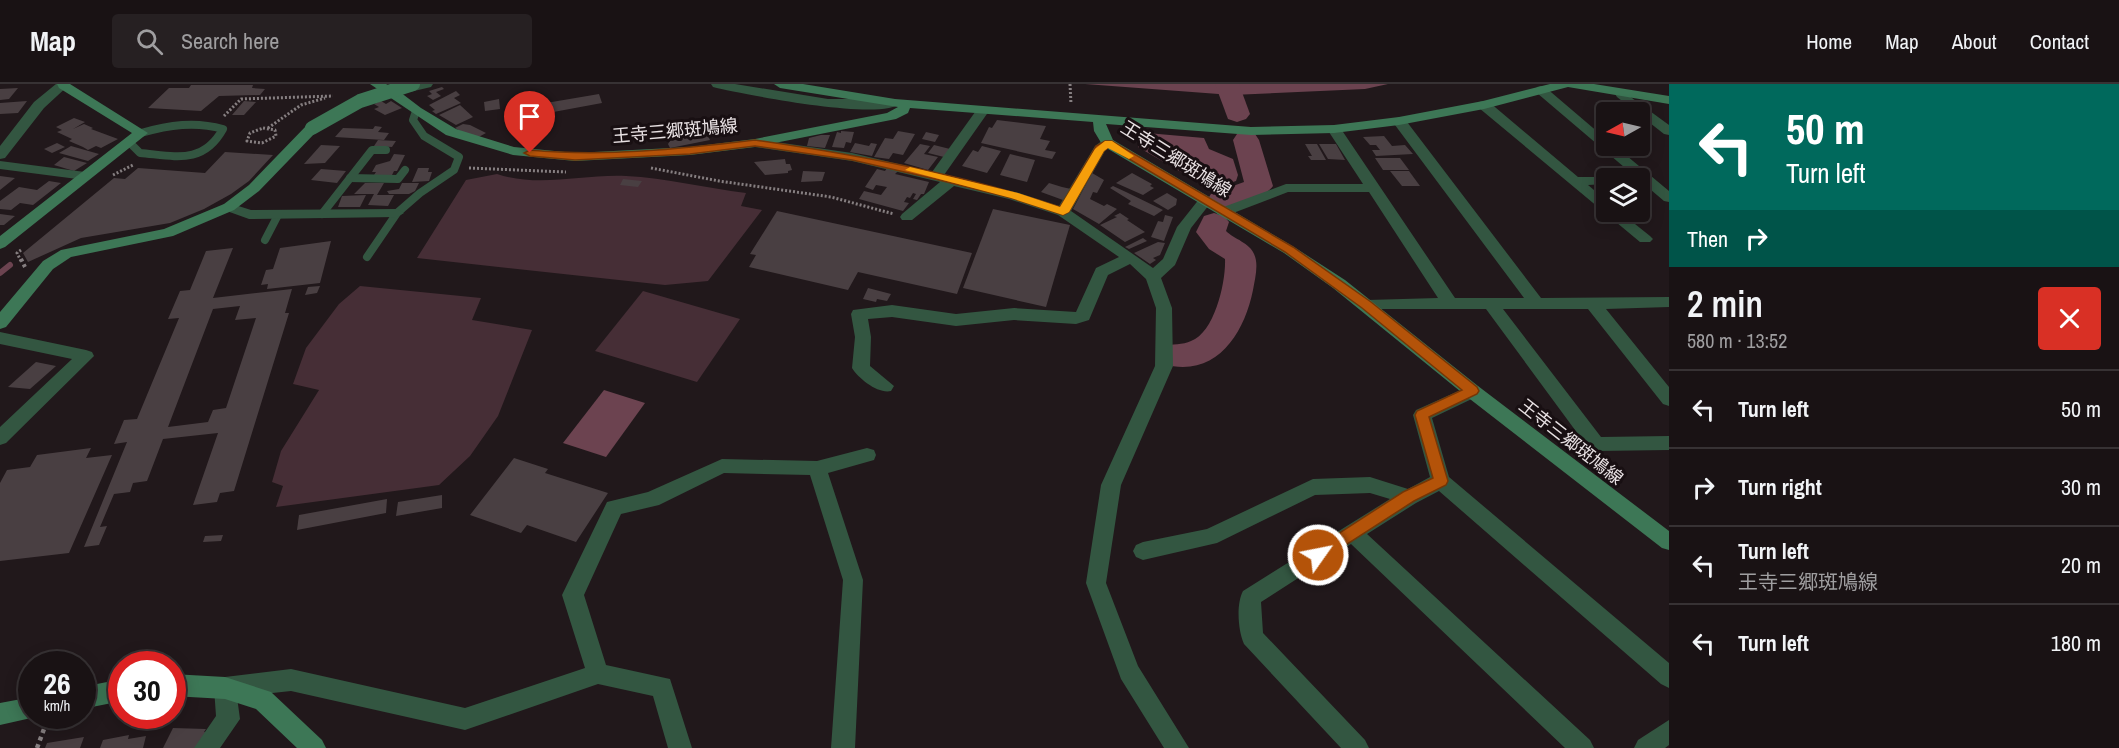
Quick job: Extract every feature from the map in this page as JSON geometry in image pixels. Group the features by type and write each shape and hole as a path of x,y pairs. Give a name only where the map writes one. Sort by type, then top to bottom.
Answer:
{"street":[{"path":"0,155 39,105 64,84 141,133 0,244"},
{"name":"王寺三郷斑鳩線","path":"375,84 392,92 416,111 451,132 513,151 575,157 690,151 755,143 891,116 903,110 900,103 1099,120 1101,131 1108,143 1289,250 1367,305 1472,391 1669,542"},
{"path":"0,323 48,265 66,253 168,233 229,207 254,188 312,128 340,109 366,97 413,84"},
{"path":"392,92 428,84"},
{"path":"717,84 752,92 864,106 900,103"},
{"path":"780,84 900,103"},
{"path":"1099,120 1251,131 1334,129 1399,122 1484,105 1565,84"},
{"path":"1571,84 1669,100"},
{"path":"1541,90 1596,136"},
{"path":"1622,93 1669,131"},
{"path":"1484,105 1596,199"},
{"path":"906,217 944,178 983,111"},
{"path":"1399,122 1537,304"},
{"path":"1334,129 1449,302"},
{"path":"755,143 852,157 1014,196 1063,212 1143,266 1153,277 1161,294 1164,308 1164,366 1112,484 1096,583 1129,672 1177,748"},
{"path":"1063,212 1100,149 1108,143"},
{"path":"1619,156 1631,168"},
{"path":"0,165 85,176"},
{"path":"1575,181 1596,180"},
{"path":"1650,184 1669,198"},
{"path":"1223,212 1286,188 1373,188"},
{"path":"1153,277 1170,261 1184,227 1205,201"},
{"path":"229,207 249,215 397,213"},
{"path":"1624,222 1645,239"},
{"path":"885,386 861,368 863,337 859,314 892,311 956,320 1014,314 1076,318 1083,316 1102,272 1131,258"},
{"path":"1367,305 1449,302 1537,304 1669,302"},
{"path":"1490,303 1596,444 1669,443"},
{"path":"1593,304 1669,399"},
{"path":"0,338 86,356 0,438"},
{"path":"1472,391 1422,415 1441,481 1669,677"},
{"path":"598,674 573,595 614,508 652,499 722,466 817,468 867,455"},
{"path":"817,468 853,580 843,748"},
{"path":"1357,748 1252,637 1250,598 1409,497 1441,481"},
{"path":"1143,551 1210,537 1313,487 1370,485 1409,497"},
{"path":"1352,533 1582,748"},
{"path":"186,686 225,688 291,680 465,718 598,674 662,687 680,748"},
{"path":"206,748 228,719 225,688"},
{"path":"225,688 262,700 315,748"},
{"path":"0,714 18,711"},
{"path":"1646,748 1669,731"}],"lane":[{"path":"367,257 397,213 420,193 454,170 459,157 424,136 413,120 416,111"},
{"path":"130,143 141,153 186,157 202,153 218,138 223,129 215,126 173,124 141,133"},
{"path":"321,214 372,150 386,150"},
{"path":"350,178 399,179 405,170"},
{"path":"265,240 278,215"}],"path":[{"path":"1070,84 1072,107"},
{"path":"216,116 225,116 241,99 333,96"},
{"path":"268,128 277,131 273,139 258,144 247,141 247,136 254,131 268,128 301,105"},
{"path":"105,182 136,163"},
{"path":"454,170 497,166 544,174 567,172"},
{"path":"646,168 831,197 906,217"},
{"path":"26,245 17,252 24,268 31,264"},
{"path":"37,748 44,729"}],"shaded area":[{"path":"1085,84 1388,84 1365,89 1232,95"},
{"path":"1147,133 1204,138 1209,149 1233,159 1238,175 1236,181 1214,188 1205,186 1138,147"},
{"path":"497,174 529,180 610,176 656,179 746,193 741,206 762,210 708,281 665,285 417,258 466,180"},
{"path":"360,286 481,298 472,320 532,330 498,416 470,456 439,485 276,507 283,486 272,482 281,451 319,390 293,384 306,348 339,304"},
{"path":"643,291 740,319 697,382 595,351"},
{"path":"604,390 645,403 606,457 563,443"}],"building":[{"path":"191,85 253,85 252,88 265,89 260,95 219,96 201,111 148,108 169,88 189,88"},
{"path":"442,87 444,89 436,92 441,96 433,100 427,96 432,94 429,91"},
{"path":"18,88 9,99 0,100 0,89"},
{"path":"456,91 460,95 454,98 461,103 436,114 432,111 435,110 429,105"},
{"path":"599,94 602,103 548,113 546,103"},
{"path":"499,99 500,109 485,111 484,102"},
{"path":"27,101 18,113 0,114 0,103"},
{"path":"244,101 256,102 244,115 232,115"},
{"path":"381,101 386,104 391,101 402,108 385,115 374,109 379,107 374,104"},
{"path":"460,105 473,117 456,125 439,115"},
{"path":"74,118 85,122 73,129 84,124 118,139 101,148 96,146 88,150 69,141 72,139 57,132 62,130 56,127"},
{"path":"997,120 1046,126 1040,139 1050,141 1045,150 1056,152 1052,159 981,143 989,127 992,128"},
{"path":"714,123 719,134 708,136 710,140 670,148 668,144 671,136 681,134 679,131"},
{"path":"463,124 486,133 475,139 455,128"},
{"path":"375,126 382,127 378,132 389,133 384,140 335,137 343,128 373,129"},
{"path":"841,131 854,132 851,143 846,142 844,148 832,147 837,132 841,133"},
{"path":"898,131 915,134 903,155 893,153 889,159 874,157 885,138 893,139"},
{"path":"926,132 939,135 935,142 922,139"},
{"path":"830,135 825,148 807,146 809,138"},
{"path":"1384,136 1392,146 1405,145 1413,154 1376,156 1372,150 1380,150 1376,145 1370,145 1363,137"},
{"path":"378,140 396,141 392,147 374,146"},
{"path":"57,143 65,147 52,153 44,149"},
{"path":"855,143 869,146 871,143 877,144 872,156 850,152"},
{"path":"920,144 930,146 924,154 938,157 928,170 904,163"},
{"path":"1305,144 1317,144 1326,160 1311,160 1308,156 1312,156"},
{"path":"1319,144 1336,144 1345,160 1328,159"},
{"path":"321,145 340,146 325,163 304,164"},
{"path":"934,145 950,149 944,157 928,153"},
{"path":"71,146 99,154 88,161 59,153"},
{"path":"982,146 1001,151 987,173 962,166 973,150 978,152"},
{"path":"225,152 273,155 249,181 231,194 204,209 170,223 81,238 28,262 23,253 114,178 125,179 138,168 205,173"},
{"path":"394,154 405,155 397,171 394,171 392,175 374,175 376,172 372,172 376,165 390,161"},
{"path":"1010,154 1035,160 1027,182 1000,175"},
{"path":"64,157 87,163 74,171 54,165"},
{"path":"1375,158 1400,158 1409,170 1383,170"},
{"path":"785,159 786,164 790,164 792,170 788,173 765,175 754,162"},
{"path":"418,168 429,168 428,172 432,172 429,181 412,182"},
{"path":"887,168 898,171 895,174 929,182 924,194 921,194 917,200 913,199 916,194 913,193 910,198 907,197 904,202 909,203 903,211 859,199 864,191 881,195 887,187 876,185 873,190 865,187 877,169 885,171"},
{"path":"321,169 346,171 337,183 311,180"},
{"path":"803,171 825,172 822,181 801,182"},
{"path":"1390,171 1409,171 1420,186 1402,186"},
{"path":"1092,173 1104,180 1097,193 1093,192 1090,199 1117,209 1099,224 1073,209"},
{"path":"1132,173 1152,184 1150,186 1154,188 1143,195 1116,183"},
{"path":"0,176 15,178 0,190"},
{"path":"623,179 642,181 638,187 620,185"},
{"path":"49,181 61,183 33,205 20,203 11,210 0,209 0,201 19,187 37,190"},
{"path":"365,183 384,183 377,195 394,195 388,206 368,205 374,194 354,194"},
{"path":"402,183 419,183 415,191 409,194 389,194 387,191 399,189"},
{"path":"1049,183 1071,189 1063,200 1041,192"},
{"path":"1113,186 1163,210 1154,216 1128,204 1131,201 1110,188"},
{"path":"1167,193 1177,199 1176,205 1168,210 1153,201"},
{"path":"366,195 360,207 338,207 342,196"},
{"path":"993,209 1070,225 1046,307 963,288"},
{"path":"777,211 972,253 957,294 858,272 848,290 749,267 756,255 750,254"},
{"path":"1120,213 1145,232 1125,242 1100,225 1117,217 1114,216"},
{"path":"0,214 15,216 4,225 0,225"},
{"path":"1165,215 1173,217 1164,241 1151,237 1158,221 1163,222"},
{"path":"1143,238 1147,241 1129,249 1125,247"},
{"path":"331,241 320,283 267,289 268,284 261,285 266,270 273,269 280,248"},
{"path":"1158,242 1165,243 1160,255 1153,258 1156,260 1150,264 1134,253"},
{"path":"233,248 213,298 292,289 285,313 289,313 234,491 220,493 217,502 193,505 218,433 163,439 147,481 133,483 130,492 114,494 100,527 107,526 99,545 84,547 127,442 114,444 124,420 137,419 179,318 168,319 180,291 190,290 206,251","holes":["240,306 235,320 256,318 226,408 213,410 208,422 168,427 213,309"]},
{"path":"320,286 317,293 305,295 308,287"},
{"path":"868,288 891,294 887,301 877,299 876,302 863,299"},
{"path":"36,362 56,366 30,389 8,387"},
{"path":"91,448 86,458 112,455 69,553 0,561 0,483 7,470 30,467 37,455"},
{"path":"514,458 548,469 545,473 608,493 576,542 527,525 521,533 470,515"},
{"path":"442,495 442,508 396,516 398,502"},
{"path":"387,499 386,513 297,530 299,515"},
{"path":"223,535 221,541 203,542 205,536"},
{"path":"172,729 206,729 204,732 210,733 202,748 163,748"},
{"path":"129,735 128,739 146,736 143,748 100,748 103,740"},
{"path":"84,737 80,748 45,748 47,743"}],"waterway":[{"path":"1227,84 1237,114"},
{"path":"1221,200 1259,186 1246,140"},
{"path":"1175,355 1200,351 1212,343 1232,307 1239,279 1240,255 1220,242 1211,232 1214,222"},
{"path":"0,273 10,265"}],"slow traffic":[{"path":"910,170 1014,196 1063,212 1100,149 1108,143 1129,156"}],"route":[{"path":"530,153 575,157 690,151 755,143 852,157 1014,196 1063,212 1100,149 1108,143 1289,250 1339,284 1472,391 1422,415 1441,481 1409,497 1318,555"}]}
